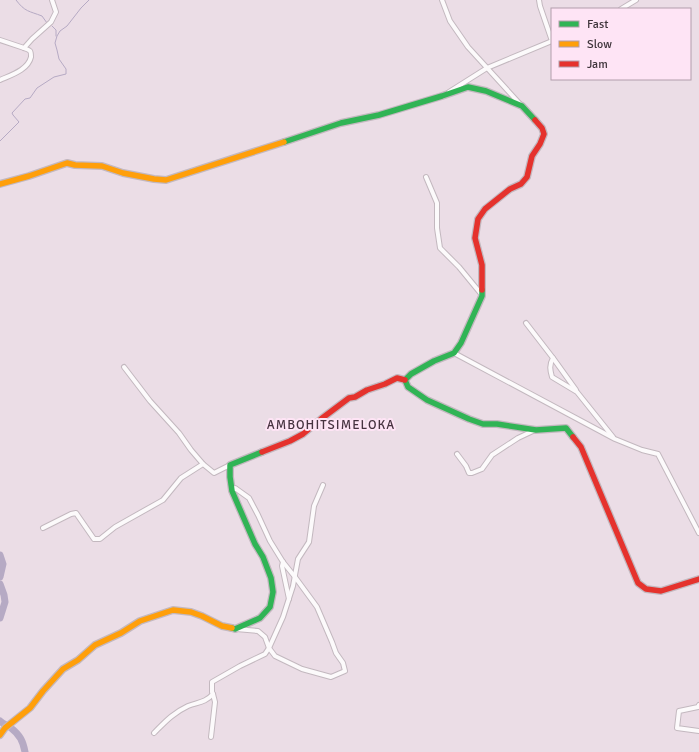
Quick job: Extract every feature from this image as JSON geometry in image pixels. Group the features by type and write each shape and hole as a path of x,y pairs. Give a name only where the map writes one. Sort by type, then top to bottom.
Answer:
{"street":[{"path":"24,48 51,22 56,12 52,0"},
{"path":"405,380 411,374 454,352 460,343 482,296 482,265 475,238 478,219 485,209 510,189 521,184 527,178 532,156 540,144 544,134 542,128 468,47 450,21 442,0"},
{"path":"539,0 551,38"},
{"path":"623,8 636,0"},
{"path":"0,40 24,48 31,53 28,64 25,67 0,80"},
{"path":"442,96 487,68 551,41"},
{"path":"0,184 67,163 75,165 102,166 123,173 166,180 341,123 379,115 468,87 486,91 522,106"},
{"path":"426,177 437,203 437,228 440,248 459,267 482,296"},
{"path":"526,322 577,392 615,439"},
{"path":"454,352 615,439 642,450 658,454 699,533"},
{"path":"553,358 550,364 552,377 577,392"},
{"path":"124,367 150,401 179,433 191,450 203,464 214,473 303,434 349,398 355,397 367,390 397,378 405,380"},
{"path":"405,380 408,387 427,400 469,420 483,424 497,424 536,430 566,428 581,446 638,583 646,589 661,591 699,579"},
{"path":"457,454 466,466 469,473 472,473 482,469 492,455 518,438 536,430"},
{"path":"43,528 76,513 94,539 100,539 116,527 163,500 181,478 203,464"},
{"path":"230,465 232,491 255,544 263,557 271,578 273,592 270,608 260,618 235,629"},
{"path":"211,737 214,702 212,682 264,654 269,648 289,600 298,559 309,542 314,506 323,485"},
{"path":"0,734 30,708 63,669 78,660 95,645 121,633 140,621 173,610 191,612 222,626 235,629 258,630 265,637 269,648 275,656 302,669 331,677 345,670 343,663 336,653 317,607 283,562 270,541 249,498 235,488 232,491"},
{"path":"283,562 282,566 289,600"},
{"path":"154,733 172,714 189,706 208,700 213,694"},
{"path":"699,705 698,707 680,711 677,728 699,731"}],"waterway":[{"path":"16,0 25,9 42,16 47,23"},
{"path":"0,141 19,122 12,113 25,99 30,98 37,88 54,77 66,74 66,69 59,59 55,43 57,36 89,0"},
{"path":"52,26 56,30 56,36"},
{"path":"0,555 3,564 0,577"},
{"path":"0,584 5,602 0,618"},
{"path":"0,721 17,733 22,741 25,752"}],"traffic: fast":[{"path":"284,142 341,123 379,115 468,87 486,91 522,106 535,120"},
{"path":"482,290 482,296 461,343 454,353 434,361 411,374 405,380 408,387 427,400 483,424 497,424 536,430 566,428 573,437"},
{"path":"232,628 235,629 260,618 270,607 273,592 271,578 263,557 255,544 232,491 230,477 230,465 262,452"}],"traffic: slow":[{"path":"0,184 67,163 75,165 102,166 123,173 166,180 284,142"},
{"path":"0,735 5,728 30,708 63,669 78,660 95,645 121,633 140,621 173,610 191,612 222,626 232,628"}],"traffic: jam":[{"path":"482,290 482,265 475,238 478,219 485,209 510,189 521,184 527,177 532,156 540,144 544,134 542,128 535,120"},
{"path":"262,452 303,434 349,398 355,397 367,390 397,378 405,380"},
{"path":"573,437 581,447 638,583 646,589 661,591 699,579"}],"district":[{"name":"AMBOHITSIMELOKA","path":"331,424"}]}
